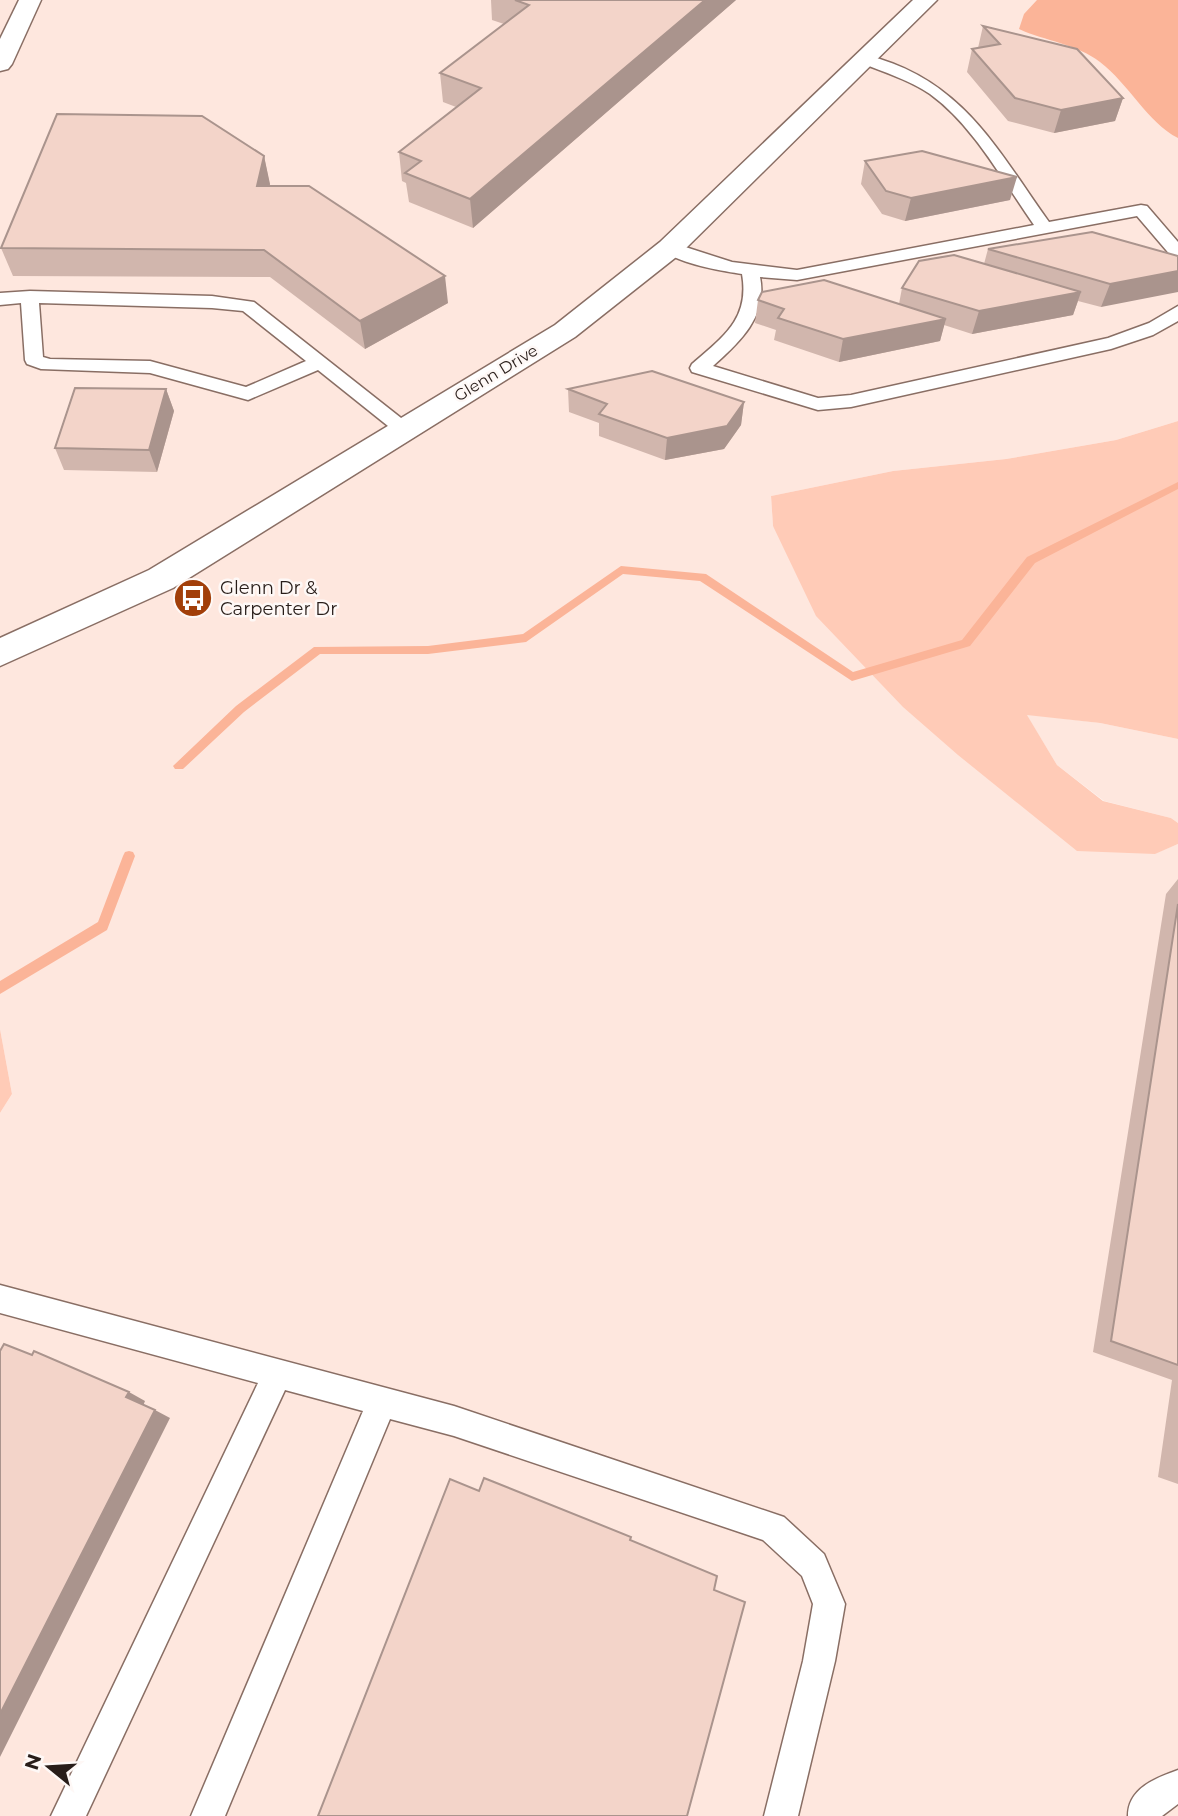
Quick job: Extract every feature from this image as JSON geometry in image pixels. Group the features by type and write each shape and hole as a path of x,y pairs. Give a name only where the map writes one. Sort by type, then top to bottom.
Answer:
{"street":[{"path":"0,64 30,0"},
{"name":"Glenn Drive","path":"3,646 161,579 562,333 670,248 926,0"}],"lane":[{"path":"866,60 916,80 938,93 965,120 1044,228"},
{"path":"670,248 722,267 797,275 1141,210 1178,253"},
{"path":"750,272 756,291 748,319 725,345 699,368 818,404 851,401 1111,343 1143,333 1178,312"},
{"path":"0,299 30,297 212,302 247,306 405,429"},
{"path":"30,297 34,360 48,365 150,367 248,394 320,362"},
{"path":"0,1299 12,1300 454,1421 773,1528 813,1565 829,1604 819,1661 780,1816"},
{"path":"68,1816 278,1373"},
{"path":"208,1816 382,1402"},
{"path":"1145,1816 1145,1809 1160,1794 1178,1787"}],"shaded area":[{"path":"0,0 1178,0 1178,421 1116,440 1006,459 893,471 771,496 773,526 1154,854 1178,844 1178,1816 0,1816 0,1113 12,1094 0,1029"},
{"path":"1037,0 1178,0 1178,138 1157,123 1100,62 1081,51 1019,29 1024,14"},
{"path":"1178,421 1178,739 1100,723 1027,715 1057,765 1103,801 1171,818 1178,823 1178,844 1155,854 1077,851 903,707 816,616 773,526 771,496 893,471 1006,459 1116,440"},
{"path":"1026,714 1100,723 1178,739 1178,823 1171,818 1104,801 1057,765"},
{"path":"0,1029 12,1094 0,1113"}],"building":[{"path":"515,0 705,0 470,199 405,173 421,161 399,152 481,88 440,73 529,5"},
{"path":"983,26 1077,49 1123,98 1061,110 1015,98 972,49 1000,44"},
{"path":"57,114 202,116 264,156 257,186 309,186 445,276 360,321 264,250 1,248"},
{"path":"922,151 1017,177 911,198 886,191 865,161"},
{"path":"1092,232 1178,256 1178,271 1110,284 988,249"},
{"path":"954,255 1081,292 979,311 902,288 919,261"},
{"path":"824,280 946,319 843,339 778,318 784,309 758,300 762,292"},
{"path":"652,371 744,402 727,426 667,438 599,414 607,404 568,389"},
{"path":"75,388 166,389 149,450 55,448"},
{"path":"1178,904 1178,1365 1111,1341"},
{"path":"4,1344 32,1355 34,1351 129,1392 126,1397 155,1410 0,1714 0,1351"},
{"path":"484,1478 631,1537 630,1540 717,1576 714,1590 745,1602 687,1816 318,1816 450,1479 479,1491"}],"waterway":[{"path":"179,766 240,709 318,650 428,650 526,638 621,570 702,577 852,677 966,643 1031,560 1178,485"},
{"path":"0,988 103,926 129,856"}],"place":[{"name":"Glenn Dr & Carpenter Dr","path":"193,598"}]}
